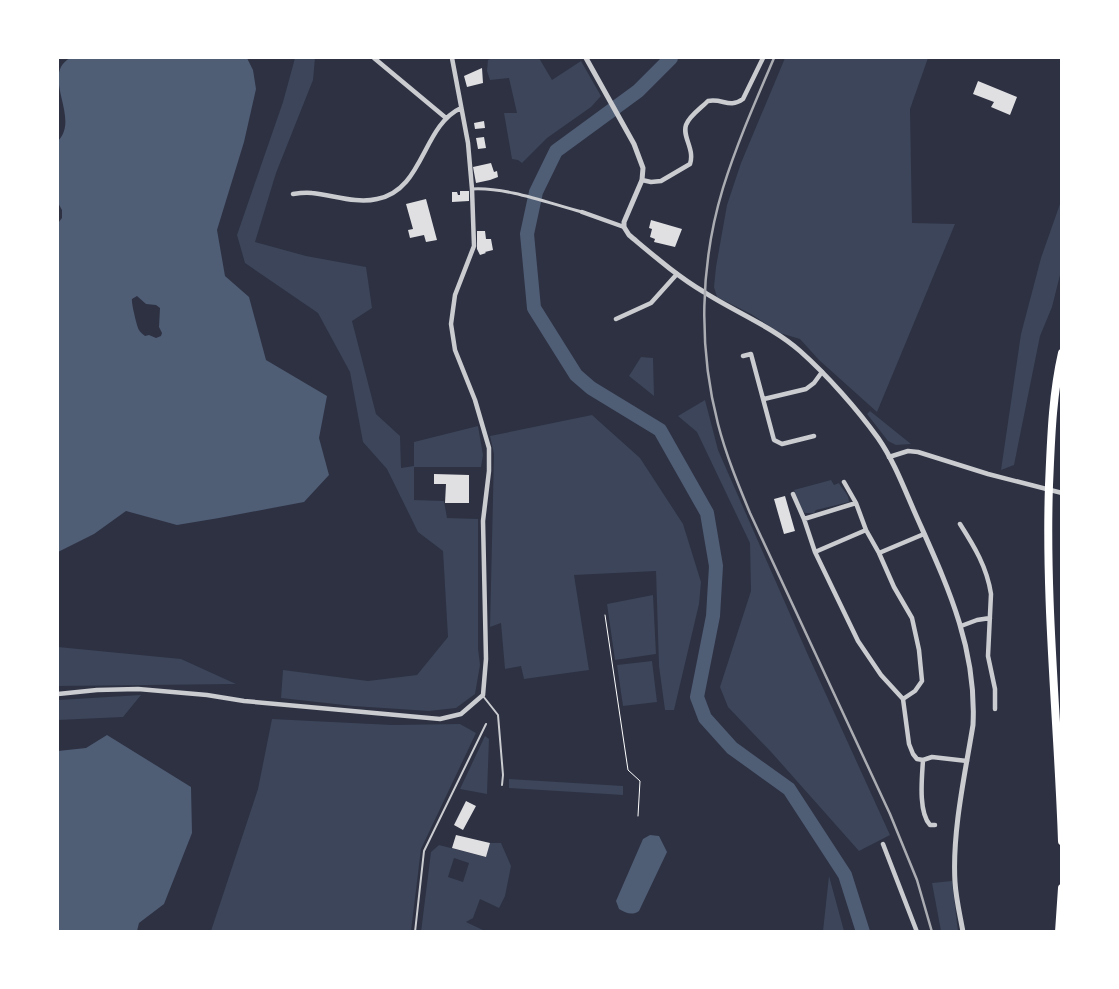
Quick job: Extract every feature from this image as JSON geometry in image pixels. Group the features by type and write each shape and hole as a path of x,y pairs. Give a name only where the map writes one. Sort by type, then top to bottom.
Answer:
{"highway":[{"path":"1062,353 1053,415 1048,511 1048,550 1062,841"},
{"path":"1060,932 1062,888"}],"street":[{"path":"374,58 446,118"},
{"path":"58,694 138,689 440,719 461,714 482,695 486,659 483,521 489,448 475,400 455,350 451,324 455,296 474,246 468,143 452,58"},
{"path":"586,58 630,136 644,168 642,180 624,227"},
{"path":"642,180 651,182 661,181 690,164 692,150 686,130 689,121 708,102 720,100 731,104 743,99 763,58"},
{"path":"293,194 310,192 361,201 376,200 393,194 404,185 414,172 446,118 461,108"},
{"path":"472,189 486,189 523,196 582,212 624,227 629,235 677,274 704,293 787,341 800,351 822,372 879,439 890,457 924,534 961,626 971,670 974,704 955,853 957,904 963,932"},
{"path":"616,319 651,302 677,274"},
{"path":"743,356 751,354 774,440 782,444 814,436"},
{"path":"764,399 806,389 814,383 822,372"},
{"path":"890,457 908,451 918,452 988,474 1062,493"},
{"path":"844,482 856,503 866,530 879,553 894,587 912,618 919,650 922,681 914,691 903,699"},
{"path":"793,494 815,552 858,641 881,675 903,699 909,744 913,754 918,759 923,760 932,757 967,761"},
{"path":"804,519 856,503"},
{"path":"960,524 975,547 987,574 991,594 988,656 995,689 995,708"},
{"path":"815,552 866,530"},
{"path":"879,553 924,534"},
{"path":"961,626 977,620 990,618"},
{"path":"923,760 921,790 926,818 930,825 935,825"},
{"path":"883,844 917,932"}],"lane":[{"path":"482,695 487,703 496,710 498,715 503,775 502,785"},
{"path":"415,932 424,851 486,724"}],"path":[{"path":"605,615 628,770 640,781 638,816"}],"shaded area":[{"path":"70,58 247,58 253,70 256,89 244,142 217,230 225,276 249,297 266,360 327,396 319,438 329,475 304,502 177,525 126,511 94,534 58,552 58,223 62,218 62,210 58,203 58,141 64,132 65,121 59,86 59,75 62,66","holes":["137,296 146,304 156,305 160,308 159,327 162,333 161,336 156,338 149,335 145,336 139,330 132,299"]},
{"path":"295,58 315,58 313,80 276,173 255,242 306,256 366,267 372,308 352,321 376,414 400,436 401,468 414,466 414,442 478,426 483,455 481,467 414,467 414,500 444,501 447,518 478,519 478,648 480,665 475,694 456,708 429,711 353,706 281,698 283,670 368,681 417,675 448,637 443,551 418,532 387,469 363,442 350,372 318,313 245,263 237,235 283,102"},
{"path":"492,58 539,58 552,80 581,61 601,96 591,107 547,138 522,163 512,159 504,113 517,113 509,78 490,80 487,71 488,60"},
{"path":"785,58 928,58 910,109 912,223 955,224 877,412 819,360 800,339 780,333 751,314 717,297 714,287 727,205 741,163"},
{"path":"1061,201 1061,271 1052,307 1040,336 1014,465 1001,470 1021,334 1041,258"},
{"path":"641,357 653,358 654,396 629,376"},
{"path":"705,400 718,450 890,835 859,851 772,753 728,707 720,687 751,591 750,543 697,432 678,416"},
{"path":"870,411 911,444 896,445 888,441 867,414"},
{"path":"592,415 640,458 683,524 701,582 699,604 674,710 665,710 659,666 656,571 574,575 589,670 524,679 521,666 505,669 501,623 490,627 494,454 490,436"},
{"path":"831,480 834,485 839,483 848,496 849,502 816,510 814,513 805,513 794,490"},
{"path":"653,595 656,654 615,660 607,604"},
{"path":"58,647 181,659 236,684 58,686"},
{"path":"652,661 657,702 623,706 617,665"},
{"path":"141,695 123,717 58,720 58,700"},
{"path":"272,719 392,725 460,724 476,733 421,849 411,931 211,931 258,789"},
{"path":"107,735 191,787 192,833 164,904 139,923 137,931 58,931 58,751 86,748"},
{"path":"485,736 489,739 487,794 460,789"},
{"path":"509,779 623,786 623,795 509,788"},
{"path":"650,835 659,836 667,852 639,911 631,914 627,913 619,909 616,901 643,839"},
{"path":"490,843 501,843 511,866 505,896 499,908 480,899 473,918 466,922 485,931 421,932 431,852 439,845 486,857","holes":["454,858 469,863 463,882 448,877"]},
{"path":"829,876 844,931 823,931"},
{"path":"952,881 958,931 941,931 932,883"}],"building":[{"path":"482,68 483,83 467,87 464,76"},
{"path":"978,81 1017,97 1010,115 991,107 994,102 973,94"},
{"path":"484,121 485,128 475,129 474,123"},
{"path":"484,137 486,148 478,149 476,138"},
{"path":"491,163 494,172 497,171 498,177 476,183 473,167"},
{"path":"460,191 469,191 469,201 452,202 452,192 457,192 460,195"},
{"path":"426,199 437,240 426,242 424,235 410,238 408,230 413,229 406,204"},
{"path":"651,220 682,229 675,247 654,242 655,239 650,237 652,229 649,228"},
{"path":"477,231 485,231 486,239 491,239 493,250 480,255 477,249"},
{"path":"434,474 469,475 469,503 445,503 446,484 434,484"},
{"path":"785,496 795,531 784,534 774,499"},
{"path":"466,801 476,806 463,830 454,825"},
{"path":"456,835 490,843 486,857 452,848"}],"waterway":[{"path":"671,58 638,91 556,151 536,192 527,234 534,308 576,375 591,388 660,430 707,513 716,566 713,616 697,697 705,718 732,748 789,789 845,875 863,932"}],"railway":[{"path":"774,58 728,171 715,217 706,276 704,306 707,365 712,395 718,424 732,469 750,513 890,814 917,880 932,932"}]}
